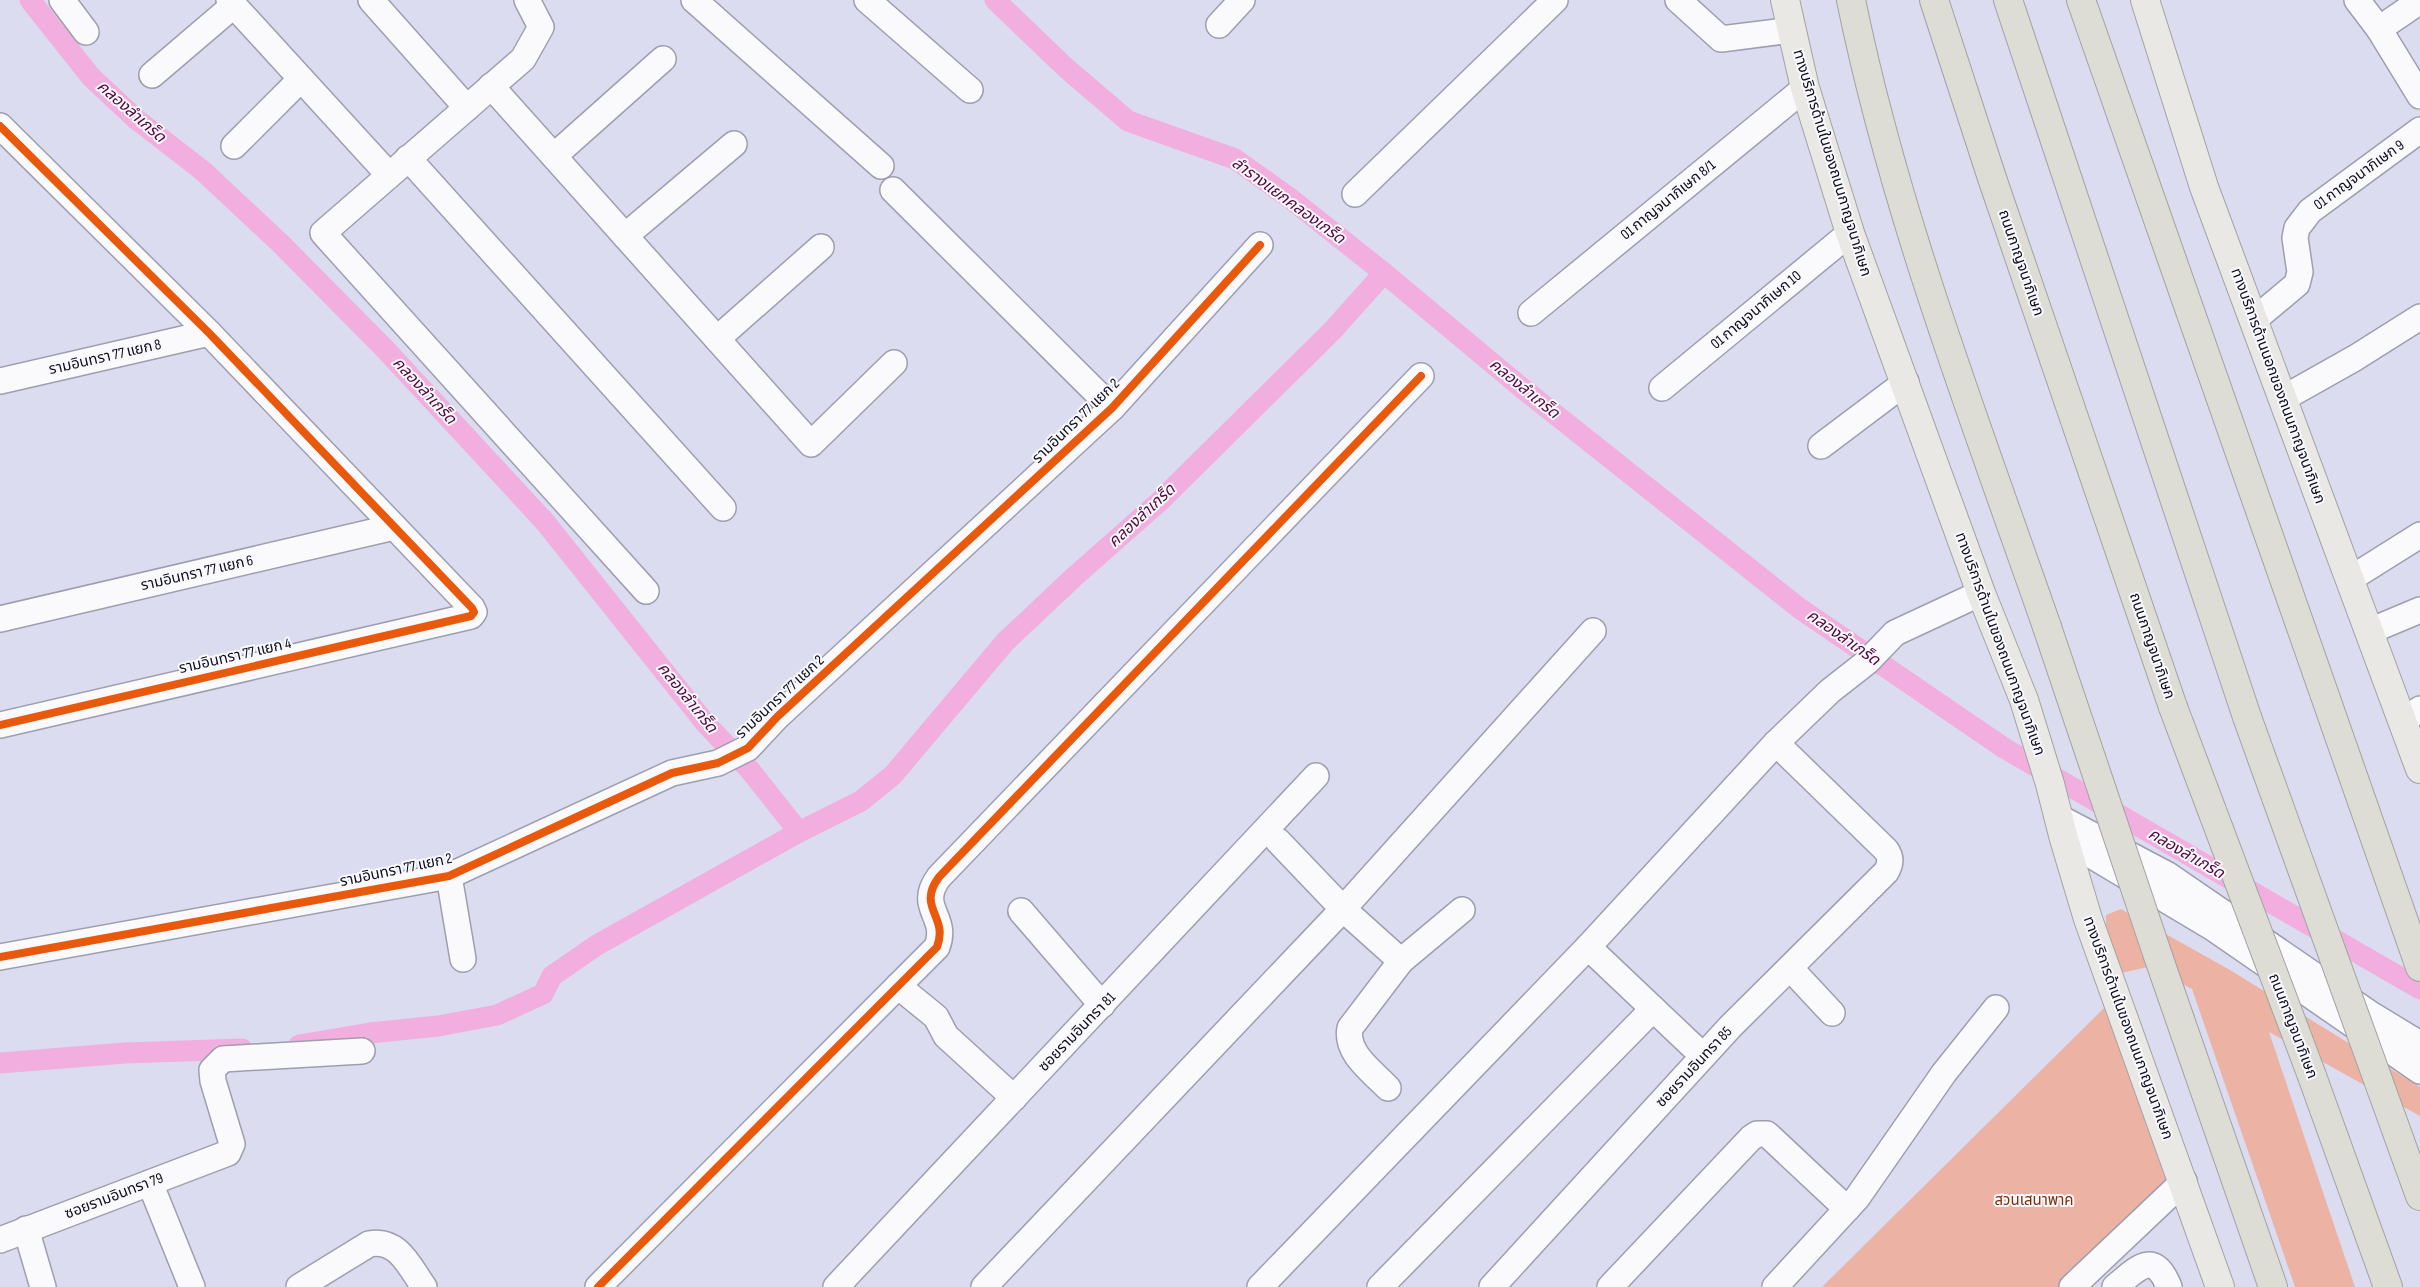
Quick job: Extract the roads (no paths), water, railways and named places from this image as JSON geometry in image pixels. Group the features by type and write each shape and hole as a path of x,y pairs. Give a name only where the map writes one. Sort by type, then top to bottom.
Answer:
{"highway":[{"path":"1851,0 1866,75 1909,230 2273,1287"},
{"name":"ถนนกาญจนาภิเษก","path":"1934,0 1992,178 2173,708 2312,1076 2388,1287"},
{"path":"2008,0 2247,717 2420,1196"},
{"path":"2081,0 2420,967"}],"main road":[{"name":"ทางบริการด้านในของถนนกาญจนาภิเษก","path":"1786,0 1805,88 1850,233 1906,382 1981,593 2024,700 2088,918 2184,1181 2220,1287"},
{"name":"ทางบริการด้านนอกของถนนกาญจนาภิเษก","path":"2146,0 2204,186 2282,399 2370,631 2412,715 2420,769"}],"street":[{"path":"62,0 86,32"},
{"path":"371,0 466,108"},
{"path":"526,0 541,27 523,59 323,233 646,591"},
{"path":"694,0 881,166"},
{"path":"867,0 970,90"},
{"path":"1219,25 1242,0"},
{"path":"1355,194 1556,0"},
{"path":"1678,0 1721,39 1792,30"},
{"path":"2357,0 2379,29 2420,96"},
{"path":"2379,29 2420,1"},
{"path":"152,75 231,3 389,175"},
{"path":"554,156 662,59"},
{"path":"234,146 301,80"},
{"path":"491,86 811,444 894,363"},
{"name":"01 กาญจนาภิเษก 8/1","path":"1531,313 1805,88"},
{"path":"1,128 209,333 394,527"},
{"name":"01 กาญจนาภิเษก 9","path":"2254,320 2297,284 2300,272 2295,238 2297,228 2310,211 2420,130"},
{"path":"625,236 734,144"},
{"path":"408,158 722,508"},
{"path":"893,190 1112,408"},
{"name":"01 กาญจนาภิเษก 10","path":"1662,388 1850,233"},
{"name":"รามอินทรา 77 แยก 2","path":"0,957 449,876 672,773 718,763 748,748 777,717 1112,408 1260,245"},
{"path":"717,339 821,247"},
{"path":"2282,399 2355,358 2420,317"},
{"name":"รามอินทรา 77 แยก 8","path":"0,381 209,333"},
{"path":"598,1287 936,947 941,937 940,928 929,901 930,888 939,877 1420,376"},
{"path":"1821,446 1906,382"},
{"name":"รามอินทรา 77 แยก 4","path":"0,725 471,616 474,612 394,527"},
{"name":"รามอินทรา 77 แยก 6","path":"0,619 394,527"},
{"path":"2350,579 2420,535"},
{"path":"1260,1287 1588,947 1776,743 1830,691 1867,662 1895,633 1981,593"},
{"path":"2370,631 2420,610"},
{"path":"984,1287 1343,909 1592,631"},
{"name":"ซอยรามอินทรา 85","path":"1492,1287 1703,1056 1890,866 1889,855 1886,850 1776,743"},
{"name":"ซอยรามอินทรา 81","path":"836,1287 1316,776"},
{"path":"2062,828 2168,875 2372,1014 2420,1044"},
{"path":"2062,828 2213,928 2420,1070"},
{"path":"1278,841 1343,909 1401,962"},
{"path":"449,876 464,959"},
{"path":"1388,1088 1352,1050 1348,1037 1350,1028 1401,962 1462,910"},
{"path":"1021,911 1102,1005"},
{"path":"1588,947 1703,1056"},
{"path":"1790,968 1832,1013"},
{"path":"898,986 936,1017 946,1036 1014,1098"},
{"path":"1775,1287 1847,1209 1944,1074 1996,1008"},
{"path":"1380,1287 1653,1009"},
{"name":"ซอยรามอินทรา 79","path":"0,1240 228,1153 232,1144 213,1081 212,1070 223,1060 362,1051"},
{"path":"1610,1287 1751,1138 1758,1134 1767,1134 1847,1209"},
{"path":"2072,1287 2184,1181"},
{"path":"150,1183 192,1287"},
{"path":"26,1230 43,1287"},
{"path":"299,1287 369,1244 377,1242 388,1244 397,1250 424,1287"},
{"path":"2116,1287 2141,1267 2152,1264 2158,1266 2169,1287"}],"waterway":[{"name":"คลองลำเกร็ด","path":"30,0 91,77 136,119 203,171 281,244 385,349 545,522 706,724 749,769 799,832 861,801 893,775 1005,642 1074,577 1159,502 1332,331 1384,273 1522,388 1799,608 2004,748 2420,989"},
{"name":"ลำรางแยกคลองเกร็ด","path":"995,0 1066,68 1128,121 1235,159 1291,199 1384,273"},
{"path":"299,1045 370,1033 438,1026 497,1015 543,994 552,976 597,945 799,832"},
{"path":"0,1063 125,1053 242,1049"}],"park label":[{"name":"สวนเสนาพาค","path":"2034,1200"}]}
